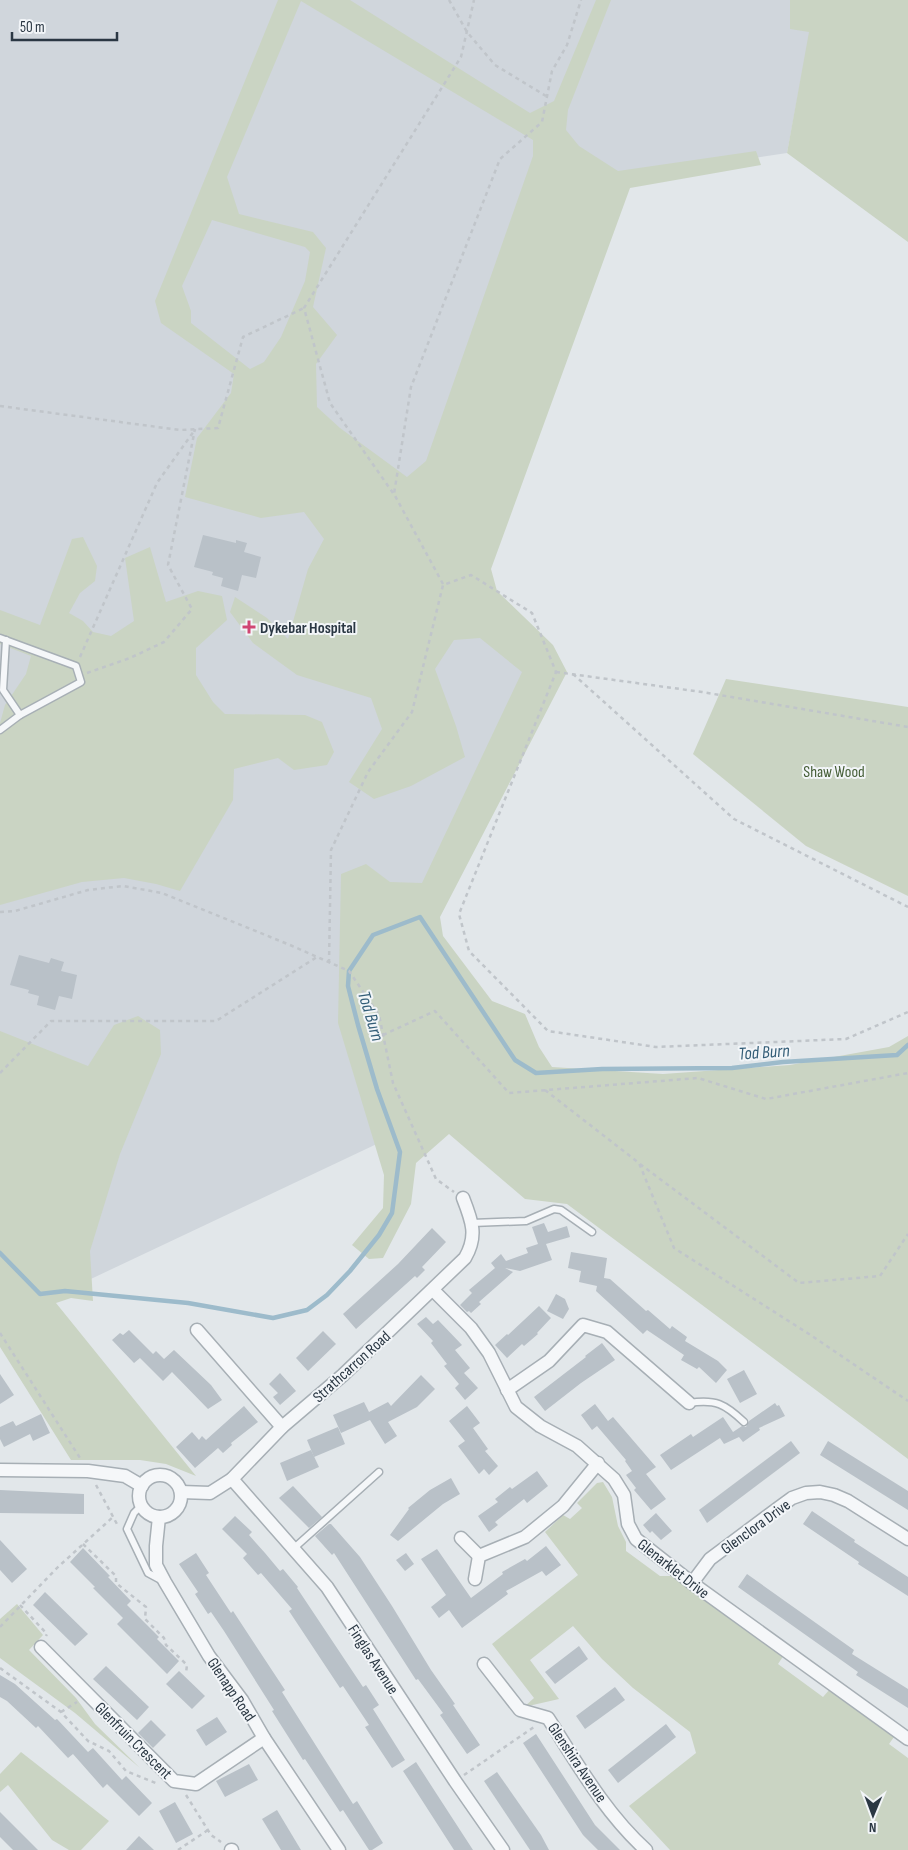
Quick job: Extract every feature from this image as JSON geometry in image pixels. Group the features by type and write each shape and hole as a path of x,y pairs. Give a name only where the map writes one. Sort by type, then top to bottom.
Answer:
{"street":[{"name":"Strathcarron Road","path":"181,1492 210,1493 232,1479 282,1427 342,1375 465,1258 470,1250 473,1231 464,1198"},
{"name":"Glenarklet Drive","path":"433,1290 471,1328 489,1353 516,1407 540,1426 577,1446 614,1479 624,1495 628,1524 636,1539 692,1583 908,1739"},
{"path":"507,1390 549,1361 583,1325 607,1332 689,1403"},
{"path":"197,1330 282,1427"},
{"path":"479,1556 525,1537 563,1506 598,1463"},
{"path":"0,1470 88,1470 125,1476 142,1486"},
{"path":"154,1476 167,1476 177,1483 181,1492 178,1508 173,1514 165,1517 158,1518 149,1514 141,1506 139,1499 142,1486 146,1480 154,1476"},
{"name":"Finglas Avenue","path":"232,1479 327,1587 455,1781 503,1850"},
{"name":"Glenclora Drive","path":"692,1583 710,1559 792,1498 806,1493 820,1492 848,1501 908,1539"},
{"name":"Glenapp Road","path":"158,1518 156,1565 165,1582 209,1656 242,1700 264,1738 339,1850"},
{"path":"461,1538 479,1556"},
{"path":"475,1579 479,1556"},
{"name":"Glenfruin Crescent","path":"40,1647 174,1781 196,1784 264,1738"},
{"name":"Glenshira Avenue","path":"484,1664 520,1710 548,1718 593,1788 625,1828 646,1850"}],"lane":[{"path":"0,730 20,715 81,682 76,666 3,639 2,690 20,715"},
{"path":"472,1223 526,1221 554,1209 561,1210 592,1232"},
{"path":"689,1403 704,1401 718,1403 728,1407 744,1422"},
{"path":"293,1549 379,1472"},
{"path":"141,1506 134,1513 128,1529 148,1573 165,1582"}],"path":[{"path":"449,0 466,32 495,65 546,96"},
{"path":"0,406 180,430 218,428 243,337 304,308 461,57 474,0"},
{"path":"394,494 411,387 500,159 542,122 552,71 566,45 581,0"},
{"path":"304,308 330,402 394,494 443,585 412,712 368,772 331,850 329,963"},
{"path":"76,666 158,483 195,429"},
{"path":"79,676 130,658 164,642 192,610 168,565 195,429"},
{"path":"443,585 470,576 532,613 556,672 459,914 469,951 548,1031 656,1046 846,1039 908,1012"},
{"path":"556,672 702,692 908,727"},
{"path":"573,674 734,819 908,906"},
{"path":"0,912 15,910 88,890 123,886 162,892 349,971 379,1014 393,1083 436,1179 464,1198"},
{"path":"0,1073 50,1020 216,1021 317,957"},
{"path":"383,1035 435,1011 509,1093 698,1078 766,1099 908,1073"},
{"path":"545,1090 799,1284 880,1276 908,1234"},
{"path":"639,1163 674,1248 809,1334 908,1401"},
{"path":"0,1333 88,1470"},
{"path":"0,1627 20,1605 113,1517"},
{"path":"83,1544 116,1576 116,1583 146,1607 145,1619 164,1638 166,1645 186,1664 186,1673"},
{"path":"20,1605 47,1634 40,1647"},
{"path":"0,1668 61,1712 88,1741 109,1750 126,1771 160,1784"},
{"path":"61,1712 87,1693"},
{"path":"455,1781 548,1718"},
{"path":"185,1794 211,1835 231,1850"},
{"path":"178,1850 208,1830"}],"shaded area":[{"name":"Dykebar Hospital","path":"0,0 816,0 787,153 618,178 452,587 545,667 427,919 525,1074 76,1286 0,1237"}],"green space":[{"path":"278,0 350,0 530,113 554,101 596,0 611,0 568,110 566,130 579,146 618,171 756,151 761,165 630,188 491,569 497,591 553,645 567,672 440,917 443,936 492,1001 525,1014 539,1047 552,1067 663,1074 790,1065 889,1047 908,1036 908,1459 567,1204 525,1199 449,1134 416,1163 411,1204 383,1258 369,1259 352,1245 383,1208 384,1175 338,1023 341,874 366,864 390,882 422,883 522,672 480,638 454,640 435,669 465,757 411,786 374,799 349,782 382,729 371,698 297,675 253,643 230,612 235,597 267,618 288,639 308,569 324,539 304,512 261,518 185,497 197,438 231,393 234,374 161,323 155,301","holes":["301,1 533,140 533,156 426,461 407,477 340,428 317,407 316,364 337,335 313,307 326,248 313,232 239,214 227,177","212,220 305,247 310,252 305,281 281,337 264,362 250,369 191,323 191,311 182,286"]},
{"path":"790,0 908,0 908,242 787,153 809,32 790,29"},
{"path":"83,537 97,566 95,581 80,593 69,613 83,621 93,632 111,636 134,621 125,558 150,547 166,602 198,591 222,596 227,620 196,648 196,675 213,702 225,714 305,715 322,722 334,752 327,765 294,770 278,758 234,769 233,800 180,891 124,878 82,882 0,905 0,723 5,705 26,674 31,656 0,644 0,610 40,625 72,539"},
{"name":"Shaw Wood","path":"726,679 908,707 908,896 806,846 693,754"},
{"path":"138,1016 160,1030 161,1054 120,1154 90,1251 93,1301 71,1298 56,1303 196,1476 166,1464 140,1460 71,1460 0,1347 0,1031 88,1066 114,1025"},
{"path":"603,1482 612,1497 618,1526 626,1542 626,1551 660,1576 673,1576 784,1655 778,1664 823,1697 830,1689 894,1737 889,1744 908,1758 908,1850 670,1850 629,1806 696,1753 690,1732 633,1688 602,1659 573,1626 530,1660 559,1699 524,1707 534,1698 492,1644 578,1575 545,1532 563,1515 570,1519 582,1508 577,1503 597,1483"},
{"path":"17,1604 43,1635 29,1650 76,1698 95,1724 140,1768 75,1713 0,1658 0,1619"},
{"path":"21,1752 109,1821 81,1850 69,1850 52,1840 8,1785 0,1792 0,1774"}],"building":[{"path":"203,535 236,543 236,540 247,543 244,552 261,557 256,578 242,575 238,591 221,586 223,578 212,575 213,572 194,567"},
{"path":"19,955 49,963 51,958 64,962 61,971 77,975 72,999 59,996 55,1010 37,1005 39,996 28,993 29,990 10,985"},
{"path":"544,1223 548,1232 567,1226 570,1237 546,1244 552,1260 520,1271 505,1268 513,1272 479,1302 481,1304 471,1313 467,1312 460,1305 472,1293 469,1290 495,1268 491,1263 501,1254 506,1261 528,1253 526,1248 538,1244 532,1227"},
{"path":"432,1228 446,1242 422,1267 425,1270 417,1278 415,1276 356,1329 343,1314 398,1264"},
{"path":"571,1252 607,1258 604,1278 610,1279 646,1311 648,1310 670,1329 672,1326 687,1337 685,1341 718,1361 727,1370 716,1383 699,1367 697,1369 681,1360 684,1355 647,1330 643,1334 596,1291 597,1286 579,1282 581,1271 568,1268"},
{"path":"556,1294 565,1299 569,1309 563,1319 547,1311"},
{"path":"539,1306 551,1318 538,1334 524,1346 522,1344 507,1358 495,1345"},
{"path":"426,1317 433,1324 438,1320 462,1345 455,1350 470,1368 464,1373 478,1388 465,1400 455,1388 459,1384 444,1366 447,1364 431,1343 433,1341 417,1324"},
{"path":"129,1330 153,1354 156,1351 164,1359 174,1350 211,1385 222,1400 208,1409 172,1372 163,1381 140,1358 134,1363 112,1340 120,1333 123,1335"},
{"path":"323,1331 336,1344 308,1371 296,1358"},
{"path":"602,1343 615,1360 545,1411 534,1397"},
{"path":"744,1370 757,1394 740,1403 727,1379"},
{"path":"280,1373 296,1391 280,1405 273,1397 278,1393 269,1384"},
{"path":"0,1374 14,1395 0,1404"},
{"path":"421,1375 435,1389 417,1407 388,1422 397,1436 385,1444 370,1420 341,1433 333,1415 364,1402 369,1412 388,1402 391,1406"},
{"path":"775,1403 777,1406 779,1405 785,1416 759,1428 760,1430 743,1442 739,1437 724,1444 720,1438 671,1470 660,1455 691,1434 693,1437 723,1417 733,1432 742,1426 746,1427 749,1421"},
{"path":"595,1404 608,1421 613,1417 656,1467 646,1474 666,1499 651,1510 634,1490 636,1488 626,1475 632,1471 626,1460 597,1426 592,1430 581,1415"},
{"path":"244,1406 258,1422 231,1443 232,1445 223,1453 218,1448 195,1468 176,1447 192,1432 199,1440 202,1436 206,1440"},
{"path":"467,1406 480,1423 473,1428 488,1449 485,1451 498,1466 489,1475 484,1469 479,1474 458,1446 465,1441 449,1421"},
{"path":"41,1414 50,1433 33,1441 30,1434 4,1447 0,1439 0,1427 13,1421 16,1426"},
{"path":"338,1427 345,1444 314,1457 307,1440"},
{"path":"791,1441 800,1453 707,1523 699,1510"},
{"path":"828,1441 908,1491 908,1510 820,1455"},
{"path":"311,1450 319,1467 287,1481 280,1463"},
{"path":"537,1471 548,1486 527,1503 524,1499 495,1522 498,1525 489,1532 478,1516 498,1502 495,1499 510,1487 512,1489"},
{"path":"451,1478 460,1494 443,1504 398,1541 390,1535 408,1508 430,1490"},
{"path":"293,1486 322,1517 309,1528 279,1498"},
{"path":"0,1490 84,1494 84,1514 0,1513"},
{"path":"812,1511 855,1540 854,1542 908,1577 908,1596 858,1564 859,1562 803,1524"},
{"path":"656,1513 672,1531 661,1540 652,1531 650,1533 643,1525"},
{"path":"235,1516 252,1532 249,1535 280,1571 283,1569 298,1587 363,1687 366,1685 379,1705 373,1709 405,1760 392,1768 365,1727 369,1725 343,1686 340,1688 289,1611 292,1609 261,1573 258,1575 243,1558 247,1554 222,1529"},
{"path":"329,1524 360,1557 480,1745 467,1754 440,1715 443,1713 418,1679 416,1680 334,1553 332,1555 315,1536"},
{"path":"0,1540 27,1569 12,1583 0,1570"},
{"path":"546,1546 561,1565 546,1576 542,1571 506,1591 508,1594 462,1628 449,1610 439,1618 431,1607 446,1595 421,1559 437,1549 471,1598 503,1574 502,1572 525,1559 527,1561"},
{"path":"83,1548 131,1601 127,1605 159,1637 157,1639 179,1661 167,1674 117,1624 123,1618 70,1562"},
{"path":"196,1553 209,1573 206,1575 231,1613 233,1611 285,1690 282,1692 353,1804 357,1801 383,1843 372,1850 369,1850 343,1810 340,1812 305,1759 303,1760 224,1631 211,1612 208,1614 195,1594 198,1592 179,1564"},
{"path":"406,1553 414,1564 405,1571 396,1560"},
{"path":"747,1574 854,1650 852,1654 908,1689 908,1708 856,1675 858,1672 738,1587"},
{"path":"45,1592 88,1634 75,1646 33,1605"},
{"path":"579,1646 588,1659 555,1684 545,1672"},
{"path":"106,1666 149,1707 137,1720 93,1679"},
{"path":"179,1671 205,1696 192,1709 166,1684"},
{"path":"0,1675 15,1684 55,1720 57,1719 88,1752 93,1748 122,1780 126,1776 152,1803 139,1816 107,1784 103,1788 73,1754 68,1758 38,1726 36,1728 7,1701 0,1697"},
{"path":"615,1687 625,1700 585,1729 576,1716"},
{"path":"217,1717 227,1732 206,1746 196,1730"},
{"path":"151,1720 166,1735 153,1748 138,1733"},
{"path":"666,1724 676,1737 618,1783 608,1770"},
{"path":"536,1734 595,1825 620,1850 598,1850 583,1835 523,1743"},
{"path":"416,1762 473,1850 454,1850 403,1771"},
{"path":"249,1764 258,1780 225,1797 216,1781"},
{"path":"497,1772 541,1835 549,1850 530,1850 484,1781"},
{"path":"175,1802 193,1834 176,1843 159,1811"},
{"path":"277,1810 301,1850 281,1850 262,1819"},
{"path":"0,1812 38,1850 13,1850 0,1837"},
{"path":"139,1836 154,1850 126,1850"}],"waterway":[{"name":"Tod Burn","path":"0,1253 40,1294 65,1291 188,1303 273,1318 307,1310 327,1295 350,1271 379,1235 392,1213 400,1152 377,1089 358,1025 348,986 349,971 373,935 420,917 515,1060 536,1073 602,1069 732,1068 783,1062 897,1055 908,1045"}],"place":[{"name":"Dykebar Hospital","path":"249,627"}]}
